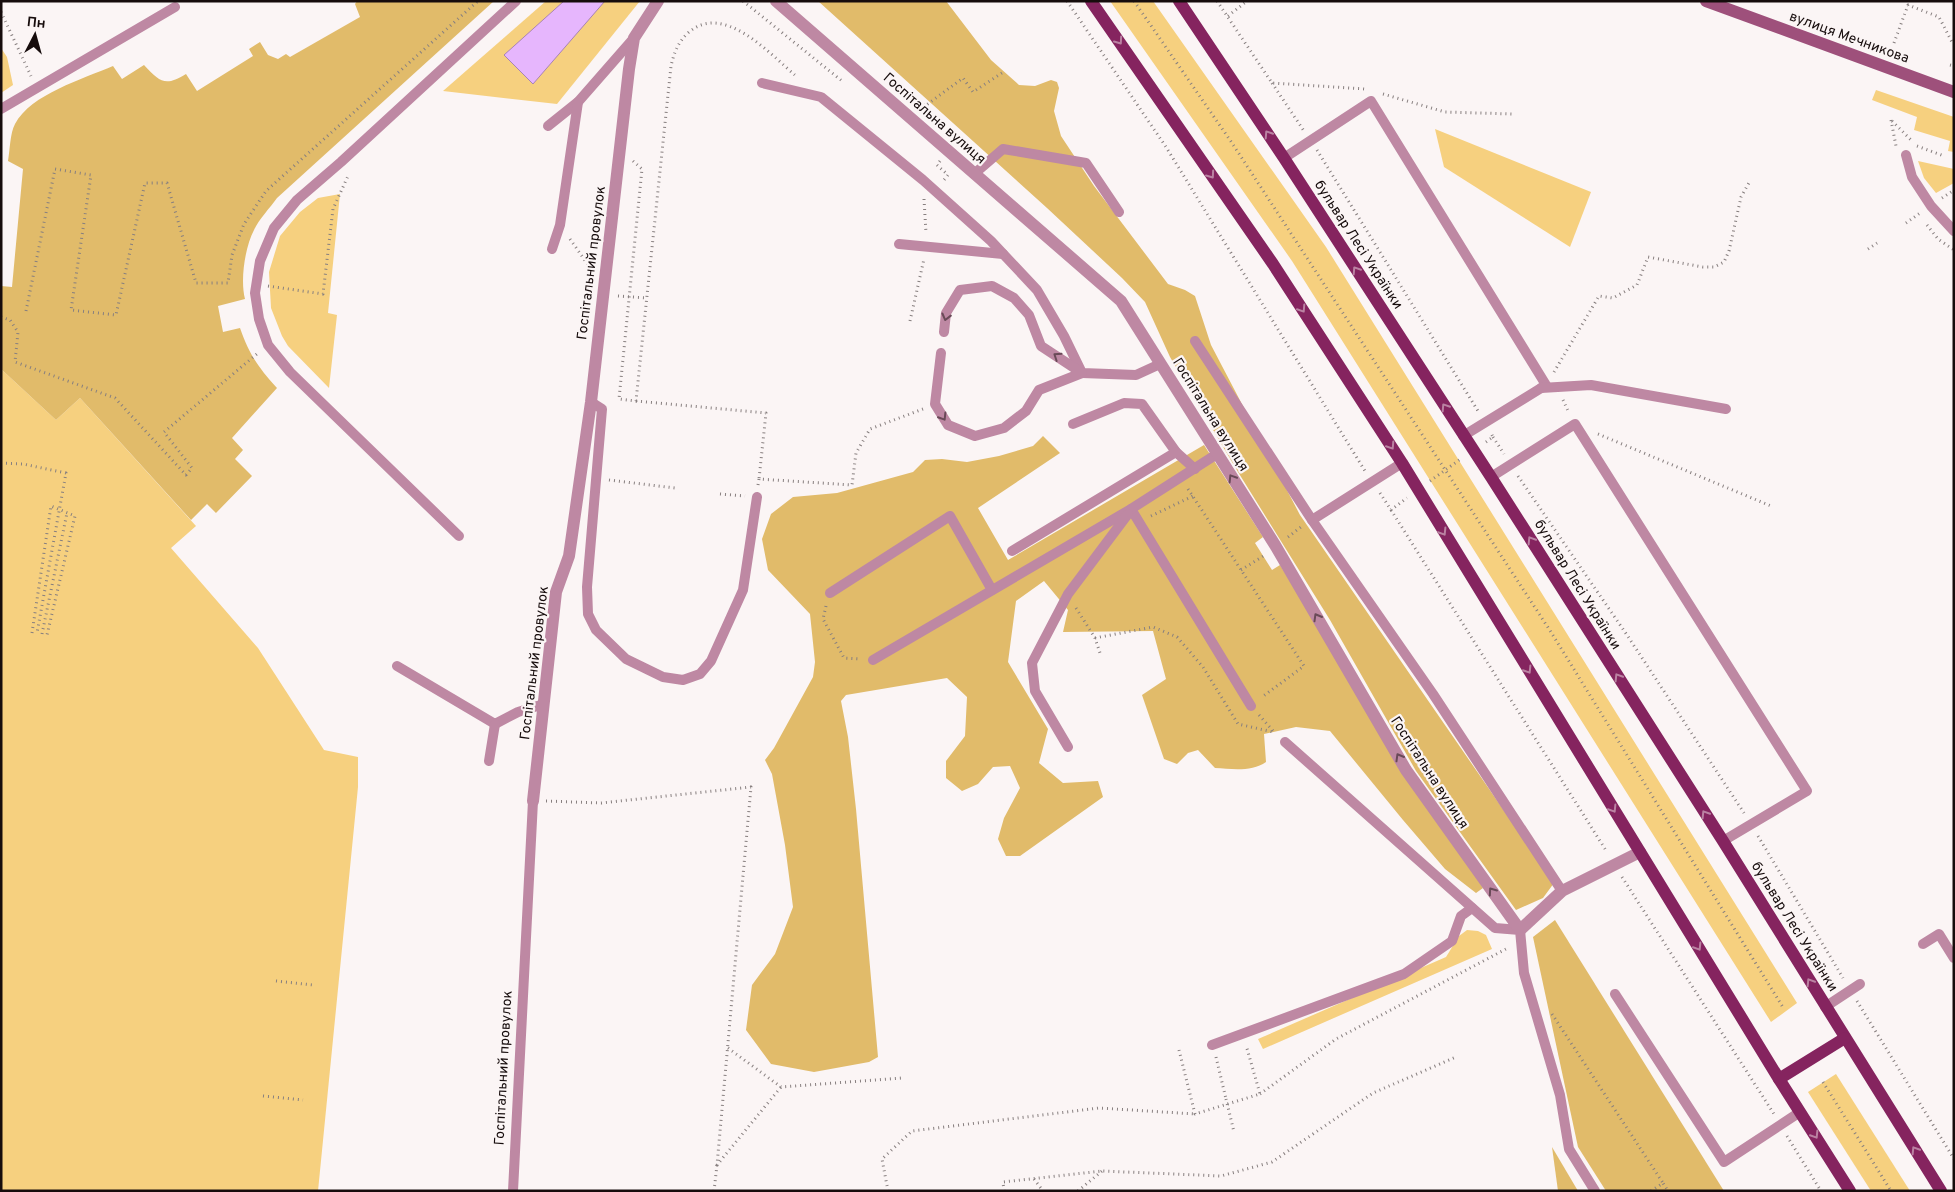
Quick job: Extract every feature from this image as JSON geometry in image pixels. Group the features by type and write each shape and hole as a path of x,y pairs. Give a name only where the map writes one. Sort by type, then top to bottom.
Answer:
{"main road":[{"path":"1091,1 1273,264 1402,462 1850,1191"},
{"name":"бульвар Лесі Українки","path":"1179,1 1284,158 1491,477 1941,1191"},
{"path":"1780,1079 1845,1038"}],"street":[{"name":"Госпітальний провулок","path":"533,801 556,592 569,556 590,402 629,69 634,38 658,1"},
{"name":"Госпітальна вулиця","path":"776,1 1120,300 1217,454 1270,550 1406,770 1520,930"},
{"name":"вулиця Мечникова","path":"1706,1 1954,92"},
{"path":"1520,930 1562,891 1640,852"}],"lane":[{"path":"459,536 290,372 268,345 259,319 255,293 260,261 274,228 297,200 516,1"},
{"path":"1,109 175,7"},
{"path":"548,126 578,102 634,38"},
{"path":"762,83 821,97 923,180 991,241 1037,290 1064,336 1082,373"},
{"path":"1284,158 1371,101 1544,387"},
{"path":"552,249 560,225 578,102"},
{"path":"974,174 1003,149 1086,163 1119,212"},
{"path":"1906,155 1912,177 1931,206 1954,231"},
{"path":"899,244 1003,254"},
{"path":"944,332 946,313 960,290 992,286 1014,298 1029,315 1041,346 1082,373"},
{"path":"1195,341 1312,520 1432,694 1562,891"},
{"path":"941,353 935,404 948,425 975,436 1004,428 1026,411 1038,390 1082,373 1136,375 1160,364"},
{"path":"1463,436 1544,387 1591,385 1726,409"},
{"path":"590,402 602,409 587,587 588,614 596,630 626,658 639,666 663,678 683,680 700,674 711,661 743,590 757,497"},
{"path":"1073,424 1124,403 1142,404 1176,452 1195,469"},
{"path":"1491,477 1575,424 1807,791 1722,841"},
{"path":"1012,551 1176,452"},
{"path":"873,660 1131,509 1217,454"},
{"path":"1312,520 1402,462"},
{"path":"1131,509 1251,706"},
{"path":"1068,747 1035,691 1032,663 1068,594 1131,509"},
{"path":"830,593 950,516 992,590"},
{"path":"397,666 495,724"},
{"path":"495,724 518,712 544,704"},
{"path":"489,761 495,724"},
{"path":"1285,742 1494,928 1520,930 1524,973 1560,1095 1569,1149 1595,1191"},
{"name":"Госпітальний провулок","path":"513,1191 533,801"},
{"path":"1212,1045 1404,974 1452,942 1461,916 1472,908"},
{"path":"1923,944 1939,934 1954,958"},
{"path":"1825,1007 1860,984"},
{"path":"1615,994 1724,1162 1800,1112"}],"path":[{"path":"26,311 55,169 91,174 71,310 116,315 145,183 167,183 196,283 228,283 232,255 244,224 266,190 478,1"},
{"path":"743,1 849,87"},
{"path":"1067,1 1166,147 1372,481 1614,864 1729,1041"},
{"path":"1134,1 1232,143 1549,629 1784,1009"},
{"path":"1217,1 1310,140 1486,422"},
{"path":"1228,16 1247,1"},
{"path":"1894,44 1908,5 1939,16 1952,44"},
{"path":"1,12 36,88"},
{"path":"636,400 671,66 677,46 693,28 714,22 724,24 745,34 799,78"},
{"path":"925,106 963,78 973,92 1005,71"},
{"path":"1272,83 1366,89 1445,112 1513,114"},
{"path":"1891,120 1916,145 1944,156"},
{"path":"620,150 642,169 619,399 766,413 759,479"},
{"path":"933,154 948,167"},
{"path":"937,165 948,175 944,180 938,175"},
{"path":"256,284 323,294 332,208 350,171"},
{"path":"1544,387 1599,296 1613,298 1637,285 1648,257 1702,267 1714,267 1724,262 1742,197 1750,181"},
{"path":"560,225 604,288"},
{"path":"1868,249 1877,243"},
{"path":"629,296 647,298"},
{"path":"1,318 10,320 18,332 14,362 115,398 186,475 192,468 164,432 247,361"},
{"path":"785,480 852,485 856,454 870,429 935,404"},
{"path":"1575,424 1771,506"},
{"path":"1493,438 1633,644 1751,824"},
{"path":"1391,510 1463,458"},
{"path":"1,463 23,464 66,473 37,634"},
{"path":"1181,477 1304,666 1251,706"},
{"path":"610,480 675,488"},
{"path":"1139,522 1193,496"},
{"path":"32,633 51,506 75,516 47,635"},
{"path":"42,634 67,513"},
{"path":"1241,570 1312,520"},
{"path":"830,593 823,619 844,658 873,660"},
{"path":"1068,594 1095,638 1100,653"},
{"path":"1095,638 1152,627 1177,636 1203,667 1238,724 1274,732"},
{"path":"533,801 601,803 752,787 714,1191"},
{"path":"888,1191 882,1159 912,1132 1099,1108 1195,1114 1260,1094 1336,1039 1506,949"},
{"path":"276,981 314,985"},
{"path":"1551,1013 1668,1191"},
{"path":"1212,1045 1234,1132"},
{"path":"728,1048 781,1087 902,1078"},
{"path":"1178,1050 1195,1114"},
{"path":"1249,1057 1260,1094"},
{"path":"1004,1191 1003,1182 1102,1171 1221,1176 1272,1162 1373,1093 1456,1057"},
{"path":"1823,1082 1891,1191"},
{"path":"717,1165 781,1087"},
{"path":"263,1096 303,1100"},
{"path":"1078,1191 1102,1171"},
{"path":"1034,1179 1044,1191"},
{"path":"1651,1191 1663,1183"}],"shaded area":[{"path":"357,1 494,1 277,198 256,226 248,245 244,264 243,283 245,299 218,306 223,332 240,328 255,360 277,388 232,438 243,450 235,459 252,476 216,513 207,504 191,520 80,398 56,420 1,369 1,286 12,287 23,169 8,161 13,128 23,113 45,96 73,82 113,66 122,79 144,65 163,81 173,80 186,74 197,91 253,56 249,49 260,42 268,55 278,59 286,54 290,57 360,17 355,4"},
{"path":"546,1 640,1 557,104 443,91"},
{"path":"564,1 605,1 533,84 504,55"},
{"path":"818,1 946,1 991,60 1019,85 1035,86 1051,80 1057,82 1059,88 1054,111 1061,136 1094,186 1168,284 1195,296 1211,345 1300,515 1554,883 1543,898 1516,910 1416,771 1330,620 1238,472 1170,357 1145,302 1047,208"},
{"path":"1110,1 1153,1 1326,247 1797,1003 1771,1022 1292,261"},
{"path":"1,48 7,57 13,85 1,93"},
{"path":"1876,90 1954,117 1954,152 1948,151 1950,141 1914,130 1917,117 1872,100"},
{"path":"1435,129 1591,192 1570,247 1444,167"},
{"path":"1918,161 1954,169 1954,183 1936,193 1924,178"},
{"path":"340,194 328,313 337,315 329,388 288,346 282,336 271,308 269,272 280,236 300,212 318,198"},
{"path":"1,369 56,420 80,398 196,526 171,548 258,648 324,750 358,757 358,787 318,1191 1,1191"},
{"path":"1043,436 1060,453 978,508 1008,560 1204,445 1263,537 1255,543 1272,570 1280,565 1483,888 1476,893 1445,869 1330,731 1296,727 1264,734 1266,762 1248,769 1215,768 1198,750 1188,753 1177,764 1164,759 1142,695 1166,679 1153,631 1063,632 1068,610 1044,581 1016,601 1008,662 1048,729 1039,763 1063,783 1098,781 1103,797 1020,856 1006,856 998,839 1004,818 1020,788 1010,766 993,767 978,784 962,791 946,778 946,761 965,736 967,697 947,678 846,695 841,701 848,737 856,809 878,1057 869,1062 814,1072 771,1064 746,1030 752,985 775,954 793,907 785,845 772,774 765,760 774,748 813,677 815,662 810,614 768,570 762,539 771,514 793,497 837,493 913,472 925,460 942,459 967,462 999,456 1033,446"},
{"path":"1555,920 1724,1191 1606,1191 1578,1147 1533,937"},
{"path":"1467,930 1478,931 1486,935 1492,949 1263,1049 1258,1039 1446,957 1459,936"},
{"path":"1836,1074 1910,1191 1871,1191 1808,1092"},
{"path":"1552,1147 1578,1191 1558,1191"}]}
